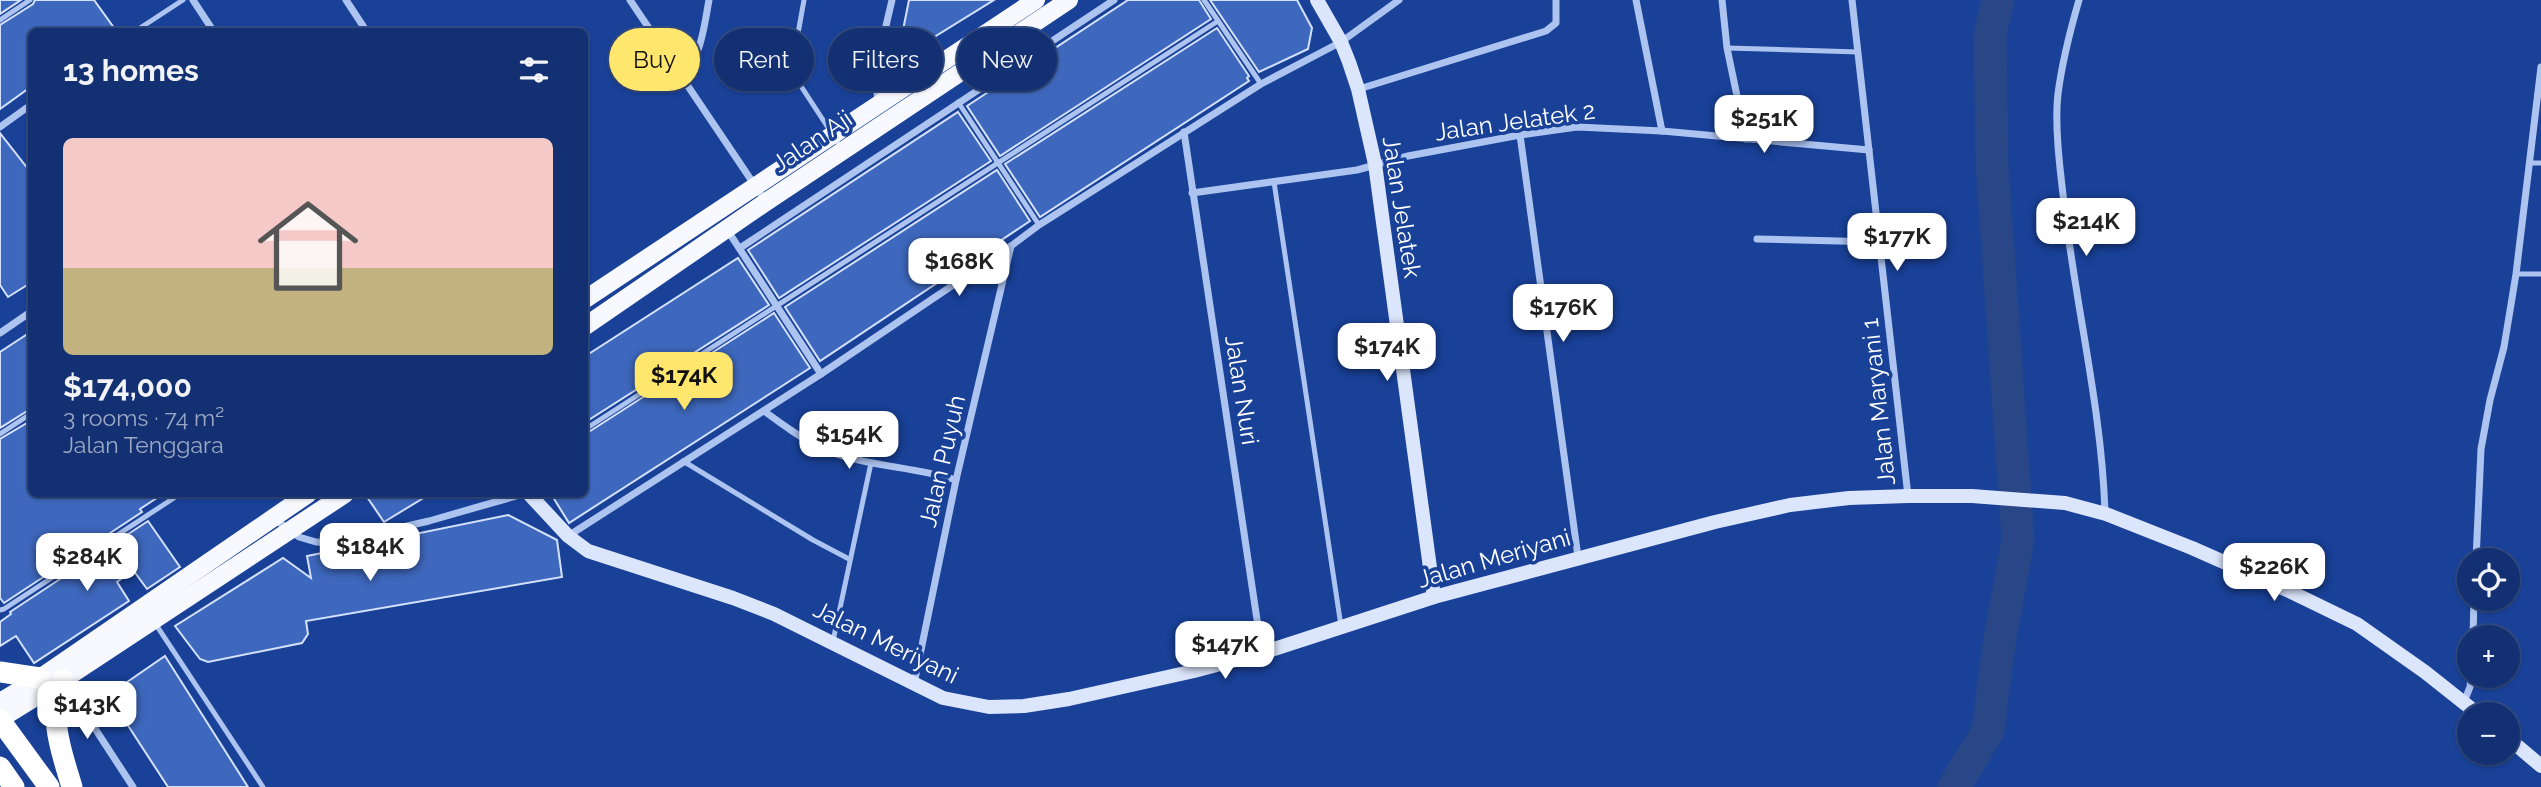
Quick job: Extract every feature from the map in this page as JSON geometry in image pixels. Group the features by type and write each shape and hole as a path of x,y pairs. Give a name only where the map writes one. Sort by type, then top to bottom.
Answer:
{"highway":[{"path":"0,672 40,678"},
{"path":"63,680 57,696 55,715 57,739 72,787"},
{"path":"0,720 49,787"},
{"path":"0,767 14,787"}],"main road":[{"name":"Jalan Aji","path":"883,113 1036,0"},
{"name":"Jalan Aji","path":"588,297 717,213 760,195 883,113 1069,0"},
{"name":"Jalan Aji","path":"588,324 727,229 760,195"},
{"path":"0,702 40,678 304,497"},
{"path":"0,720 340,497"}],"street":[{"path":"193,0 211,28"},
{"path":"346,0 364,28"},
{"path":"630,0 649,28"},
{"path":"700,42 709,0"},
{"path":"883,113 875,73 892,0"},
{"path":"740,248 1114,0"},
{"name":"Jalan Jelatek","path":"1317,0 1341,42 1358,89 1375,164 1434,597"},
{"path":"568,536 821,374 1039,225 1261,84 1341,42 1399,0"},
{"path":"1358,89 1546,31 1556,23 1556,0"},
{"path":"1636,0 1662,131"},
{"path":"1722,0 1727,48 1746,139"},
{"name":"Jalan Maryani 1","path":"1852,0 1908,496"},
{"path":"2079,0 2069,35 2058,96 2061,170 2105,485 2105,514"},
{"path":"2477,548 2481,449 2504,347 2516,274 2541,67"},
{"path":"692,91 760,195"},
{"path":"0,127 28,107"},
{"name":"Jalan Jelatek 2","path":"1192,193 1357,170 1520,135 1577,127 1662,131 1869,149"},
{"name":"Jalan Nuri","path":"1184,132 1262,653"},
{"path":"1520,135 1578,558"},
{"path":"717,213 821,374"},
{"path":"1758,239 1879,242"},
{"name":"Jalan Puyuh","path":"914,684 956,480 1011,246"},
{"path":"0,333 28,314"},
{"path":"764,411 825,449 871,463 956,480"},
{"name":"Jalan Meriyani","path":"532,497 568,536 588,551 733,598 833,642 943,698 989,707 1024,706 1069,699 1262,653 1434,597 1715,522 1790,505 1849,498 1908,496 1972,496 2065,503 2105,514 2287,590 2357,624 2463,702"},
{"path":"272,518 289,531 316,542 333,543 429,521 513,497"},
{"path":"63,680 134,787"},
{"path":"2520,748 2541,766"}],"lane":[{"path":"0,20 30,0"},
{"path":"140,28 183,0"},
{"path":"804,0 792,67 795,77 838,143"},
{"path":"1204,0 1261,84"},
{"path":"588,427 1218,20"},
{"path":"1727,48 1858,52"},
{"path":"958,103 1039,225"},
{"path":"2529,163 2541,163"},
{"path":"1274,182 1341,626"},
{"path":"2516,274 2541,274"},
{"path":"0,434 28,416"},
{"path":"683,461 849,559"},
{"path":"833,642 871,463"},
{"path":"0,610 175,497"},
{"path":"153,621 263,787"}],"building":[{"path":"0,0 21,0 0,14"},
{"path":"35,0 94,0 114,28 28,28 28,89 0,109 0,25"},
{"path":"909,0 994,0 943,32 943,28 903,28"},
{"path":"1128,0 1199,0 1211,19 1000,156 967,106 990,91 1057,91 1057,47"},
{"path":"1210,0 1297,0 1312,28 1308,49 1259,72"},
{"path":"1217,28 1249,76 1249,81 1040,217 1005,164"},
{"path":"958,112 991,161 779,298 748,250"},
{"path":"0,133 28,169 28,284 8,297 0,285"},
{"path":"997,170 1030,221 820,361 785,307"},
{"path":"738,258 769,305 588,420 588,354"},
{"path":"774,313 810,368 569,523 553,497 588,497 588,432"},
{"path":"28,334 28,410 0,428 0,352"},
{"path":"28,422 28,497 158,497 140,509 142,512 4,603 0,598 0,439"},
{"path":"367,497 425,497 384,522"},
{"path":"508,515 557,540 562,577 306,621 308,634 302,643 208,662 200,659 175,626 283,558 311,578 307,556"},
{"path":"148,521 180,567 147,589 133,570 117,582 129,601 34,663 16,636 0,646 0,622 11,614 10,612"},
{"path":"165,656 248,787 168,787 114,704 117,689"}],"waterway":[{"path":"1954,787 1988,731 1999,644 2018,540 1992,163 1990,34 1998,0"}]}
